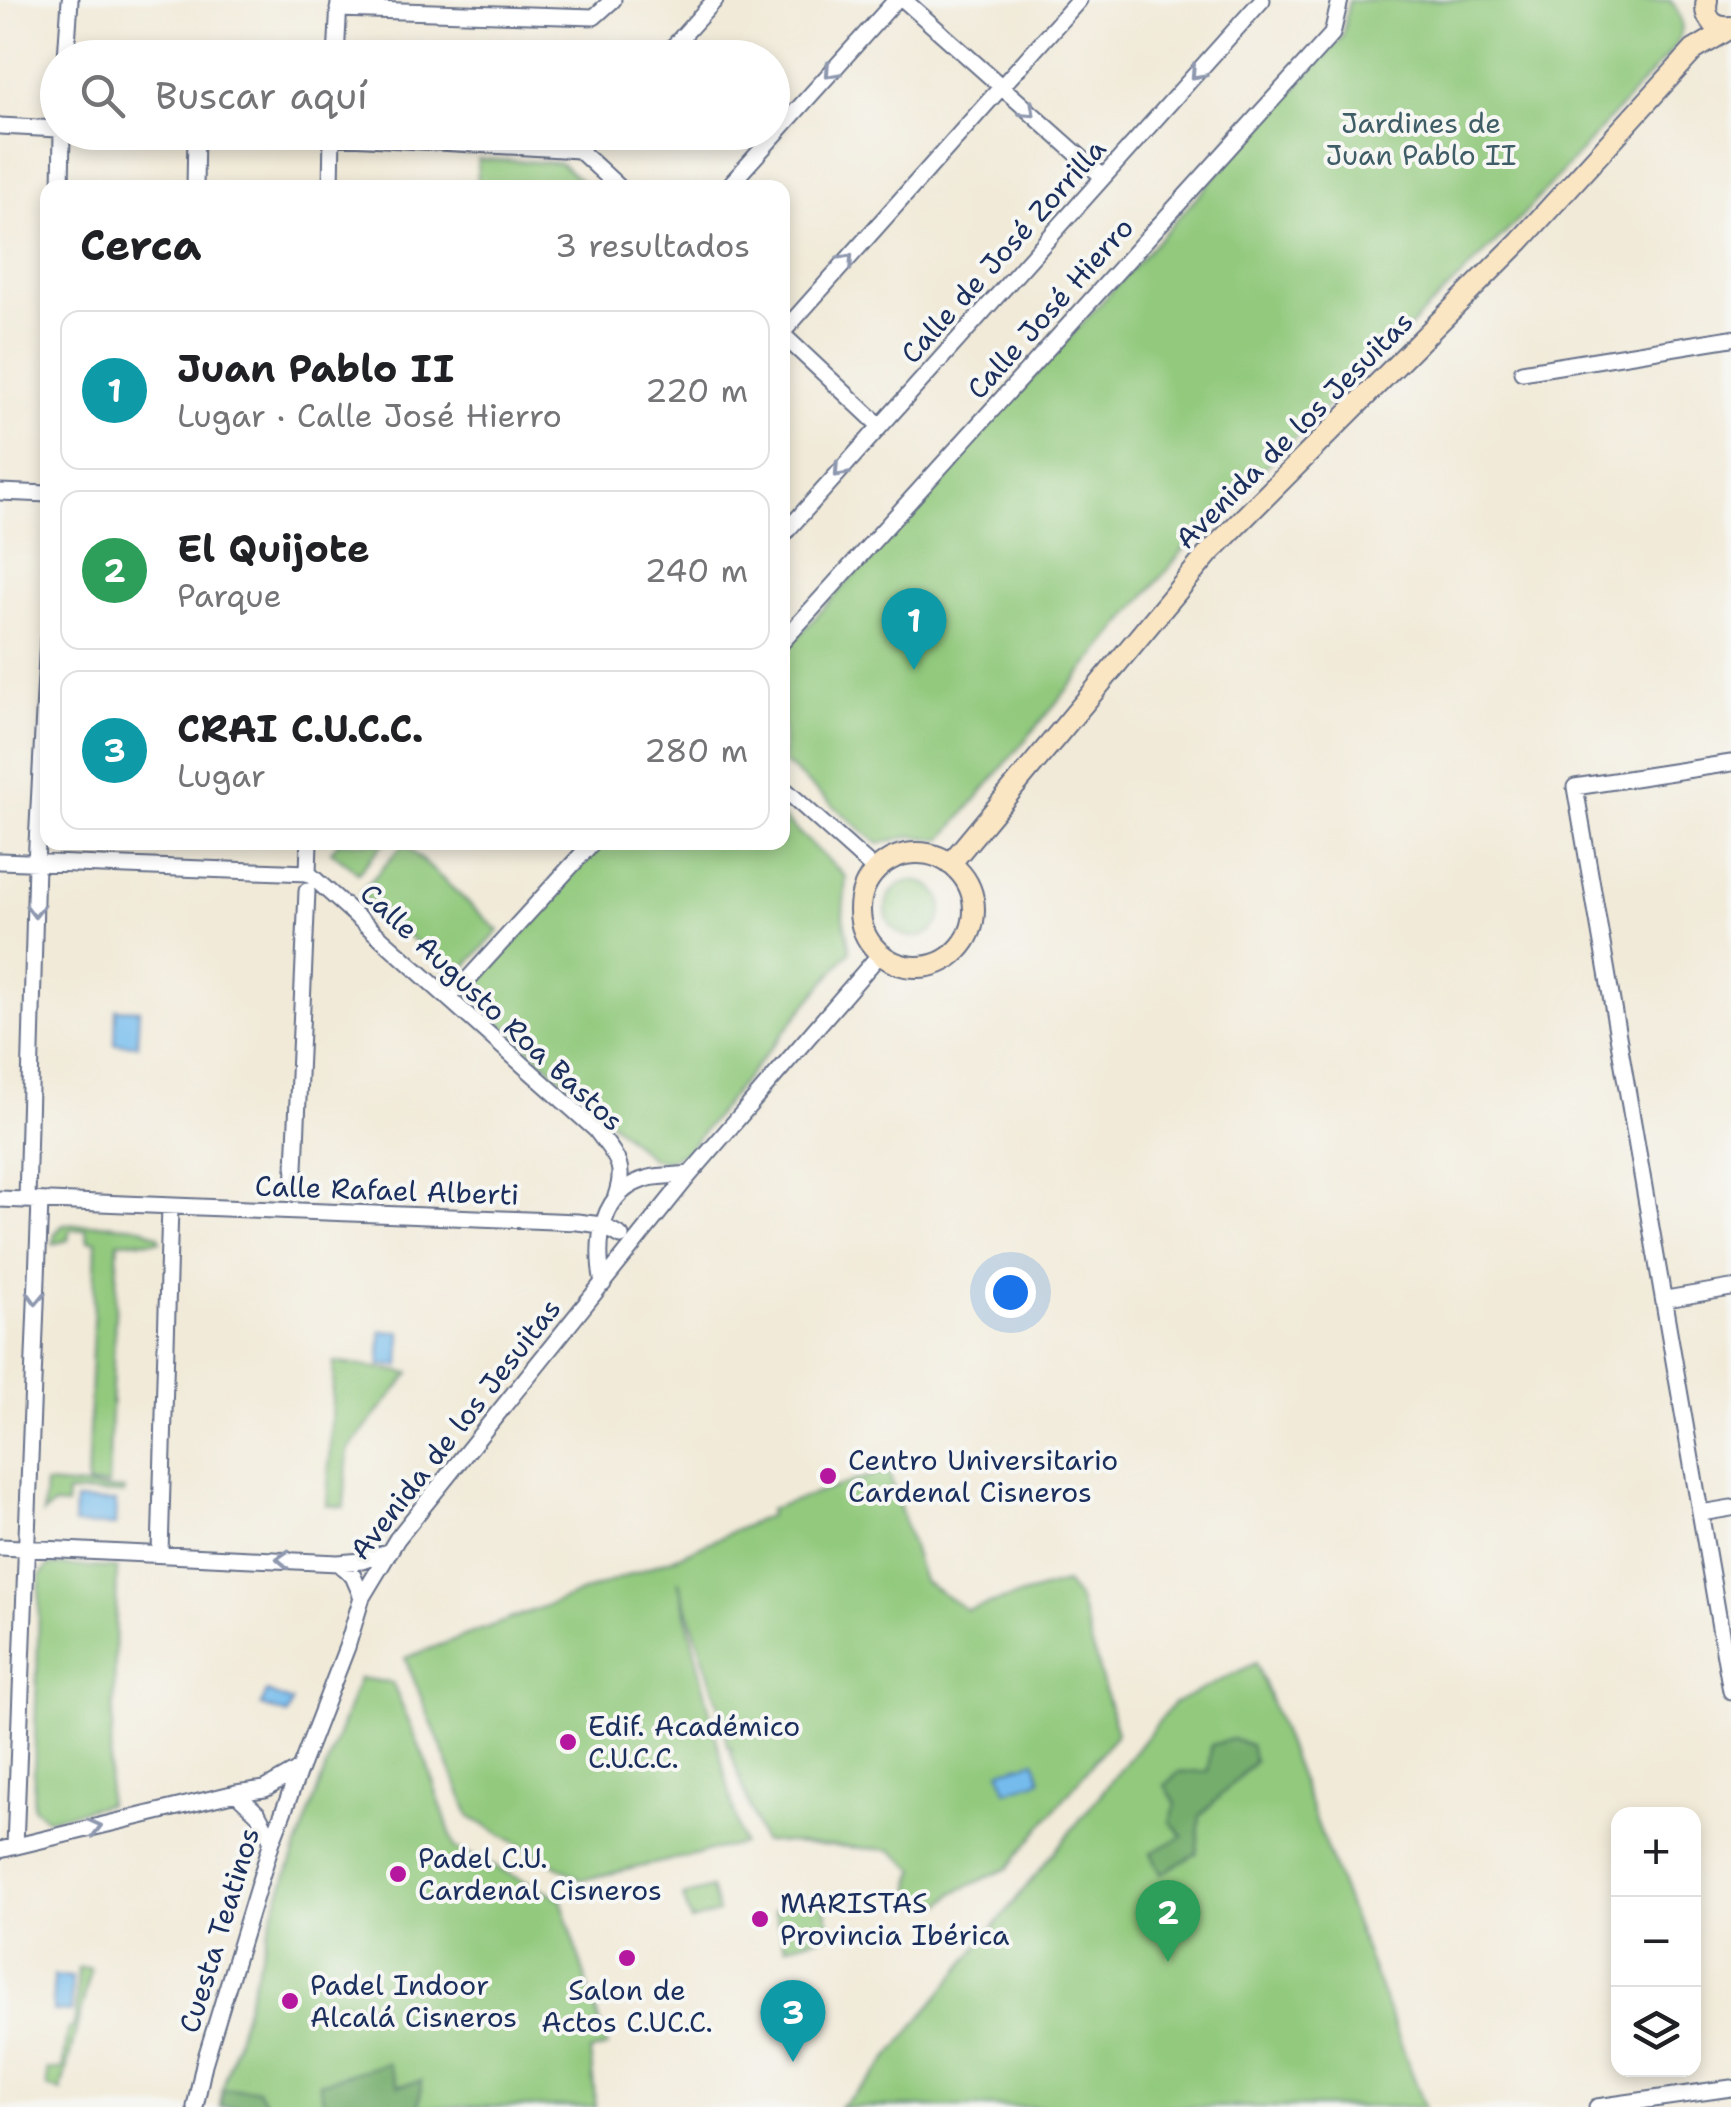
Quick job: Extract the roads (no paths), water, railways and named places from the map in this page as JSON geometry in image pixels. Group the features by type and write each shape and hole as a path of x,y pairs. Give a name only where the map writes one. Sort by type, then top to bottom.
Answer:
{"street":[{"path":"67,40 70,0"},
{"path":"337,40 339,4 594,17 612,0"},
{"path":"679,40 715,0"},
{"path":"790,120 900,0 1002,85 1102,177"},
{"path":"790,324 1079,0"},
{"name":"Calle de José Zorrilla","path":"790,527 1262,0"},
{"name":"Calle José Hierro","path":"790,633 1332,34 1340,0"},
{"path":"1703,6 1719,27 1731,28"},
{"name":"Avenida de los Jesuitas","path":"1694,50 1703,6"},
{"name":"Avenida de los Jesuitas","path":"950,864 1208,552 1520,241 1694,50 1731,28"},
{"path":"0,126 40,129"},
{"path":"60,150 61,180"},
{"path":"194,180 195,150"},
{"path":"331,180 332,150"},
{"path":"579,150 611,180"},
{"path":"734,180 762,150"},
{"path":"1522,372 1731,338"},
{"path":"790,341 880,426"},
{"path":"0,492 40,494"},
{"path":"1731,763 1575,787 1731,1690"},
{"path":"790,793 875,870"},
{"path":"40,802 27,1548 8,1848 265,1789 298,1770"},
{"path":"0,861 308,873 309,850"},
{"path":"458,989 587,850"},
{"path":"904,854 936,856 950,864 963,876 972,893 974,911 962,945 948,958 914,967 880,954 868,940 861,922 864,886 875,870 904,854"},
{"name":"Calle Augusto Roa Bastos","path":"308,873 596,1130 618,1159 623,1175 608,1210"},
{"path":"294,1192 308,891"},
{"name":"Avenida de los Jesuitas","path":"298,1770 362,1597 390,1552 603,1284 627,1243 880,954"},
{"path":"603,1284 599,1263 608,1210 650,1178 690,1174"},
{"name":"Calle Rafael Alberti","path":"0,1199 170,1206 608,1210"},
{"path":"160,1554 170,1206"},
{"path":"608,1210 627,1243"},
{"path":"1666,1299 1731,1288"},
{"path":"1701,1512 1731,1508"},
{"path":"0,1546 338,1564 362,1562 390,1552"},
{"path":"338,1564 354,1576 362,1597"},
{"name":"Cuesta Teatinos","path":"195,2107 204,2064 272,1841 298,1770"},
{"path":"236,1793 258,1814 272,1841"},
{"path":"1597,2107 1700,2100 1731,2088"}],"water":[{"path":"116,1009 139,1010 137,1045 115,1044"},
{"path":"381,1331 401,1332 400,1366 380,1365"},
{"path":"75,1501 116,1502 115,1526 74,1525"},
{"path":"267,1692 292,1702 287,1715 261,1706"},
{"path":"1035,1761 1041,1780 1006,1791 1000,1771"},
{"path":"53,1976 72,1977 71,2012 53,2011"}],"place":[{"name":"Juan Pablo II","path":"914,670"},
{"name":"Centro Universitario Cardenal Cisneros","path":"828,1476"},
{"name":"Edif. Académico C.U.C.C.","path":"568,1742"},
{"name":"Padel C.U. Cardenal Cisneros","path":"398,1874"},
{"name":"MARISTAS Provincia Ibérica","path":"760,1919"},
{"name":"Salon de Actos C.UC.C.","path":"627,1958"},
{"name":"El Quijote","path":"1168,1962"},
{"name":"Padel Indoor Alcalá Cisneros","path":"290,2001"},
{"name":"CRAI C.U.C.C.","path":"793,2062"}],"park label":[{"name":"Jardines de Juan Pablo II","path":"1421,139"}]}
